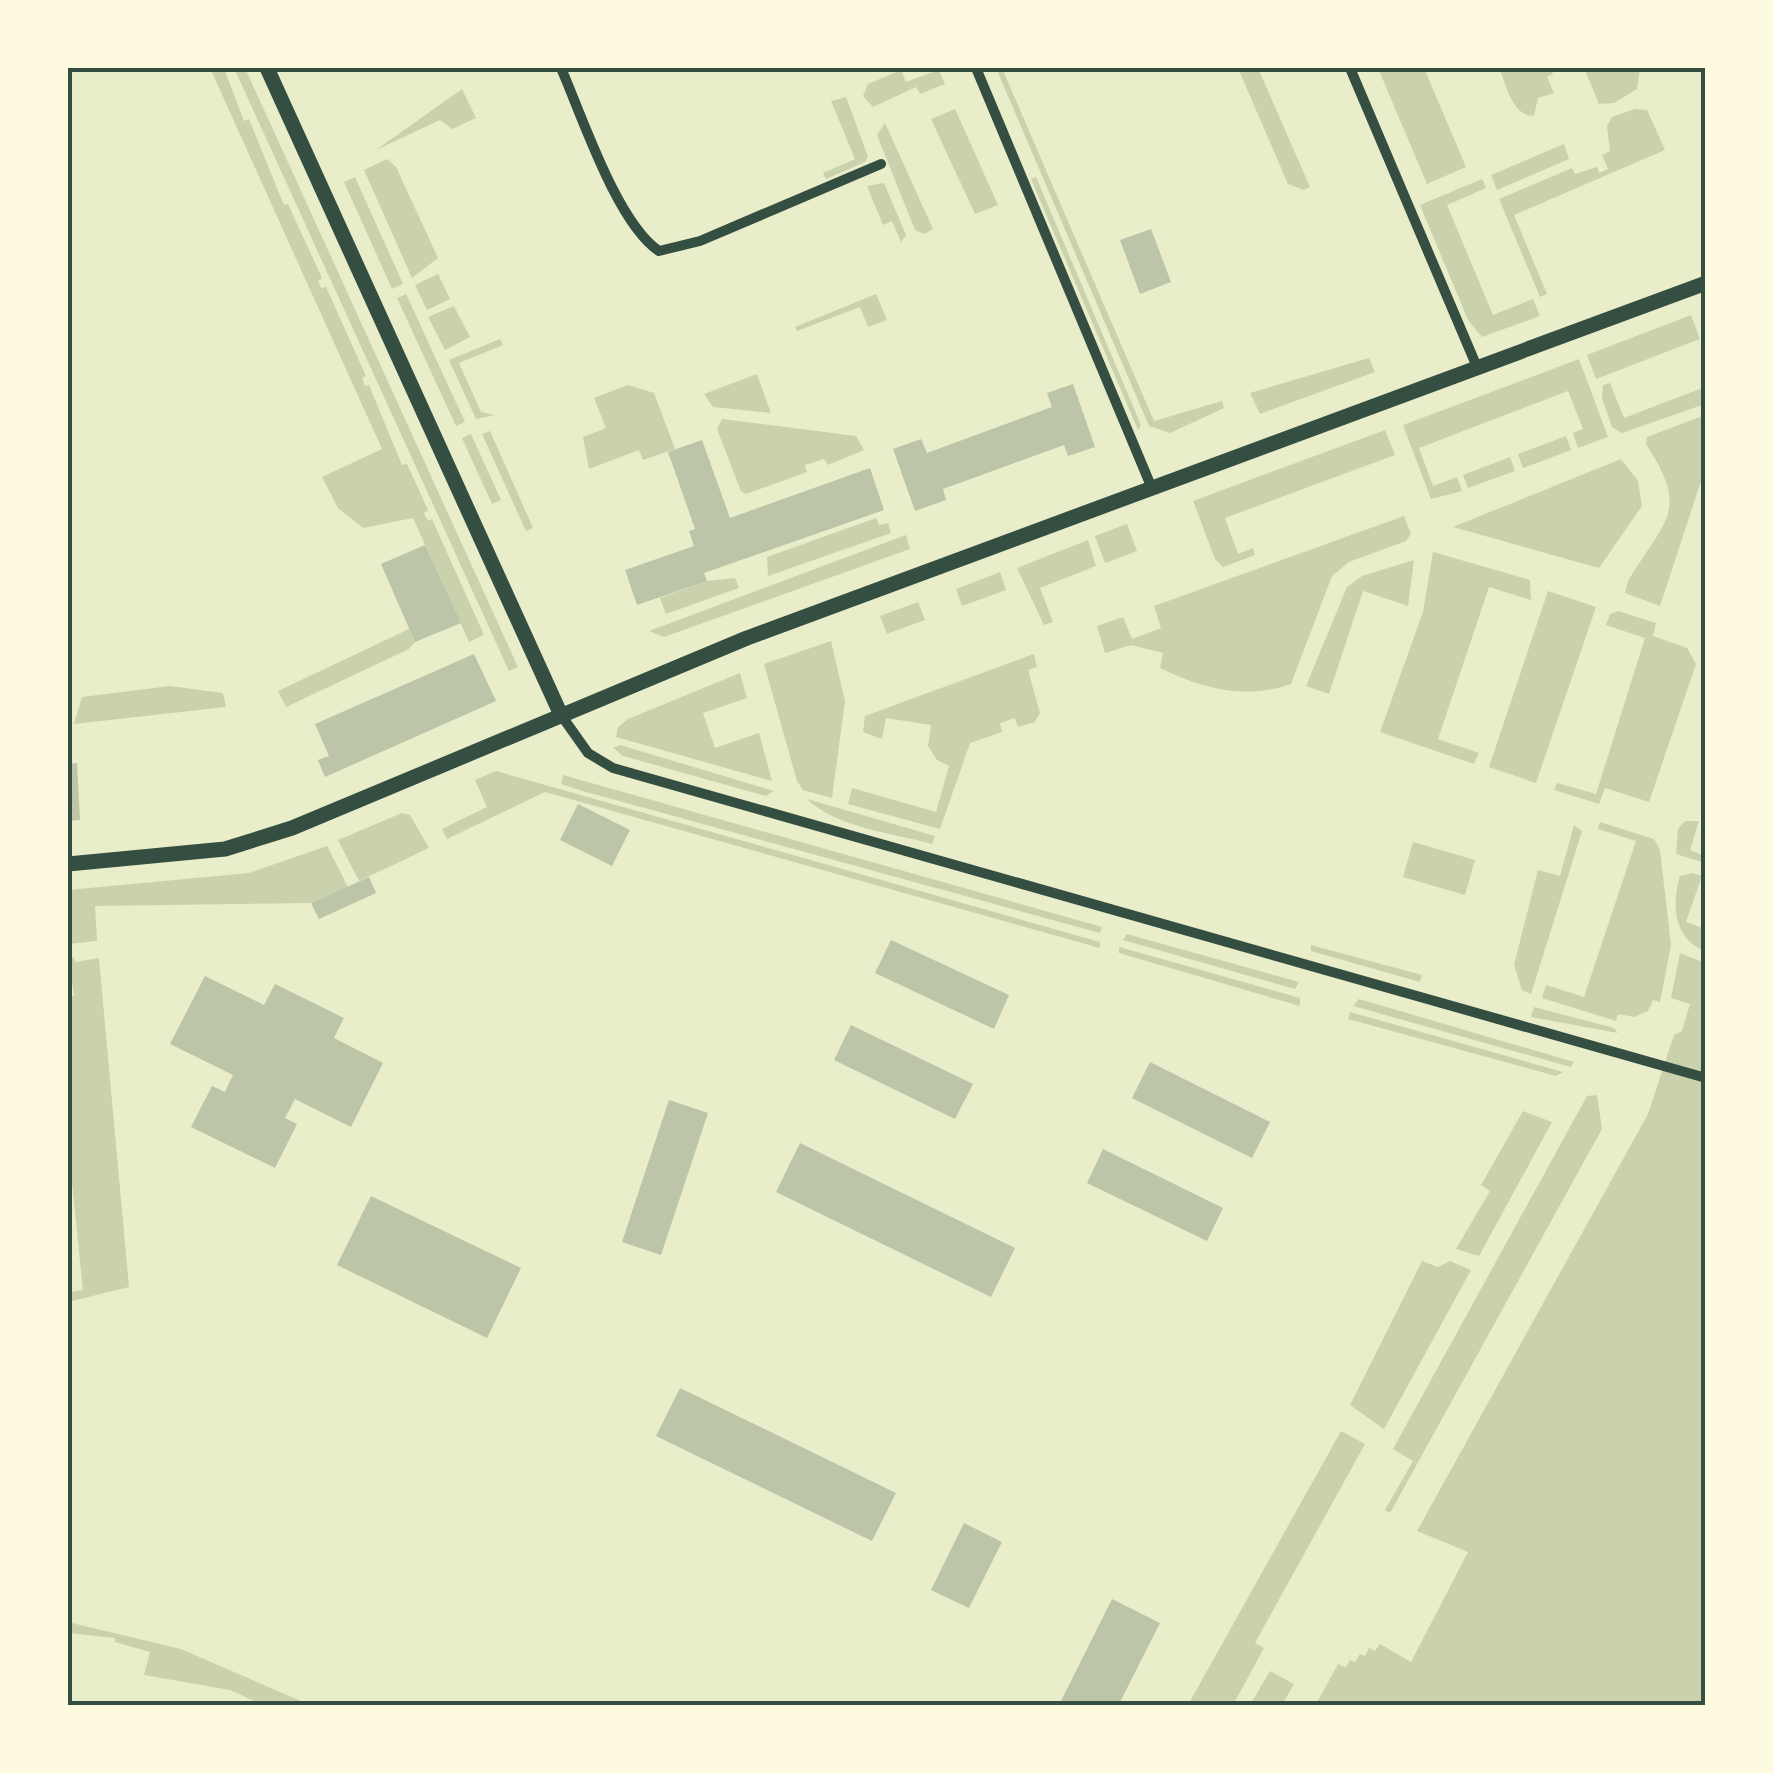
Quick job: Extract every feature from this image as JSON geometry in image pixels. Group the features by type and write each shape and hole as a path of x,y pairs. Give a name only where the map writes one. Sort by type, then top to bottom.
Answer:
{"main road":[{"path":"267,68 561,714"},
{"path":"68,864 174,856 260,839 746,638 1706,283"}],"street":[{"path":"561,68 628,218 646,242 660,251 700,242 882,164"},
{"path":"976,68 1151,486"},
{"path":"1350,68 1477,366"},
{"path":"561,714 588,753 612,768 1706,1078"}],"green space":[{"path":"210,68 224,68 244,121 249,119 284,205 288,204 322,278 318,281 321,288 326,287 366,376 362,378 365,386 369,385 402,465 407,464 428,510 424,513 428,521 432,519 484,635 469,642 413,518 363,528 338,508 322,477 382,449"},
{"path":"234,68 245,68 518,667 509,671"},
{"path":"931,68 938,68 945,84 920,94 916,87 873,107 863,96 868,84 901,70 906,82 933,72"},
{"path":"996,68 1002,68 1154,421 1222,401 1224,408 1170,433 1149,426"},
{"path":"1238,68 1258,68 1310,187 1304,190 1288,184"},
{"path":"1378,68 1424,68 1466,167 1427,184"},
{"path":"1499,68 1550,68 1553,74 1547,77 1554,93 1538,98 1534,116 1527,115 1515,106"},
{"path":"1584,68 1640,68 1637,89 1614,103 1599,104"},
{"path":"462,89 476,118 452,129 440,120 376,150"},
{"path":"846,97 868,157 865,162 826,179 823,173 855,159 831,101"},
{"path":"955,109 998,205 975,214 931,119"},
{"path":"1635,109 1647,110 1665,150 1514,215 1547,294 1540,297 1499,199 1572,168 1575,174 1597,167 1599,173 1608,169 1602,155 1610,151 1607,126 1612,117"},
{"path":"885,123 933,229 924,234 915,230 877,135"},
{"path":"1564,144 1569,159 1497,190 1491,175"},
{"path":"387,159 396,167 438,258 412,278 364,170"},
{"path":"355,177 403,284 392,289 344,182"},
{"path":"1036,177 1141,425 1138,430 1031,179"},
{"path":"1482,179 1486,188 1447,205 1493,315 1533,299 1540,316 1482,337 1468,320 1420,205"},
{"path":"884,183 906,235 901,242 892,221 883,225 867,186"},
{"path":"438,274 450,299 427,310 415,285"},
{"path":"406,294 465,422 456,426 397,298"},
{"path":"876,294 887,320 868,327 860,307 797,331 795,327"},
{"path":"454,306 470,337 445,350 428,317"},
{"path":"1691,315 1700,339 1596,379 1587,355"},
{"path":"500,339 503,345 459,363 481,412 495,415 476,419 449,360"},
{"path":"1369,358 1375,372 1260,414 1250,393"},
{"path":"1579,359 1608,437 1578,448 1573,433 1583,429 1568,391 1419,448 1433,486 1457,477 1462,491 1431,499 1403,425"},
{"path":"757,374 771,413 713,407 704,394"},
{"path":"1610,383 1624,418 1705,387 1705,404 1622,433 1612,427 1602,398 1603,385"},
{"path":"628,385 654,393 675,449 643,460 639,450 589,469 583,437 606,428 594,398"},
{"path":"1705,415 1705,469 1660,606 1625,593 1628,581 1662,528 1670,501 1667,485 1646,444 1647,437"},
{"path":"722,419 856,436 864,450 828,465 824,459 805,465 807,472 746,494 741,491 717,429"},
{"path":"1385,430 1395,455 1225,518 1238,554 1253,548 1255,555 1223,567 1215,559 1193,501"},
{"path":"490,431 533,528 526,531 482,434"},
{"path":"471,434 501,500 492,504 462,438"},
{"path":"1566,436 1571,450 1523,468 1518,454"},
{"path":"1510,457 1515,471 1468,488 1463,475"},
{"path":"1621,459 1638,481 1642,506 1599,568 1453,527"},
{"path":"1404,516 1411,534 1406,541 1349,562 1332,576 1291,684 1258,691 1225,690 1192,682 1160,668 1163,653 1131,645 1105,653 1097,626 1123,617 1132,639 1161,628 1154,606"},
{"path":"876,518 879,525 888,523 891,533 768,576 767,557"},
{"path":"1127,524 1137,551 1105,563 1095,536"},
{"path":"906,535 910,549 664,637 649,631"},
{"path":"1088,540 1096,566 1040,588 1053,622 1044,625 1017,568"},
{"path":"1433,552 1530,580 1531,600 1489,587 1438,739 1479,753 1474,764 1380,732 1423,612"},
{"path":"1414,560 1408,606 1363,591 1329,694 1306,686 1347,587 1362,576"},
{"path":"1000,572 1006,590 962,606 956,589"},
{"path":"735,578 739,588 666,614 660,598 707,581"},
{"path":"1548,591 1596,607 1536,783 1489,767"},
{"path":"918,602 925,620 887,634 880,616"},
{"path":"1618,611 1656,623 1653,636 1687,648 1696,664 1649,802 1605,788 1599,804 1554,790 1557,783 1596,794 1645,638 1606,625 1610,614"},
{"path":"409,629 415,642 409,649 286,707 278,691"},
{"path":"831,641 845,701 832,798 803,790 797,781 764,664"},
{"path":"1034,654 1037,667 1028,670 1040,713 1035,722 1018,727 1015,718 1000,723 1002,732 970,743 940,829 848,804 852,788 936,812 949,766 937,760 928,746 931,725 886,718 882,739 863,732 865,716"},
{"path":"740,673 747,698 703,713 715,748 759,733 772,781 616,737 618,727 628,719"},
{"path":"170,686 223,693 226,707 74,724 82,697"},
{"path":"620,745 774,791 766,796 623,756 613,748"},
{"path":"496,771 1100,942 1100,948 545,792 447,839 442,829 487,807 475,780"},
{"path":"563,775 1102,927 1100,933 579,790 561,784"},
{"path":"807,799 935,836 932,844 866,828 834,817"},
{"path":"402,813 410,815 429,848 359,881 338,840"},
{"path":"1685,821 1699,821 1690,850 1705,856 1705,863 1676,854 1678,829"},
{"path":"1600,822 1654,839 1660,850 1671,945 1660,1002 1653,1000 1648,1011 1634,1017 1618,1014 1616,1021 1542,998 1546,985 1584,997 1636,841 1598,829"},
{"path":"1574,825 1582,831 1531,994 1522,990 1514,965 1538,870 1560,876"},
{"path":"1413,842 1475,860 1465,895 1403,877"},
{"path":"327,846 348,887 311,903 95,906 97,941 69,944 68,890 249,873"},
{"path":"1680,876 1702,876 1686,922 1705,929 1705,951 1681,930 1676,910"},
{"path":"1127,934 1299,982 1295,989 1123,940"},
{"path":"1311,945 1422,975 1420,982 1311,951"},
{"path":"1119,947 1300,998 1300,1006 1119,953"},
{"path":"1680,953 1705,963 1705,1705 1315,1706 1338,1664 1346,1667 1360,1654 1365,1656 1369,1648 1375,1651 1380,1644 1411,1662 1468,1552 1417,1531 1648,1114 1674,1035 1682,1031 1690,1004 1671,998"},
{"path":"69,958 76,962 99,958 129,1287 68,1302 68,1292 83,1290 68,1144 68,998 74,996"},
{"path":"1359,999 1574,1062 1571,1067 1353,1006"},
{"path":"1534,1007 1614,1028 1618,1033 1531,1017"},
{"path":"1350,1012 1563,1072 1556,1076 1348,1019"},
{"path":"1597,1095 1602,1129 1390,1513 1385,1510 1413,1461 1393,1449 1587,1096"},
{"path":"1523,1111 1552,1122 1479,1256 1456,1249 1490,1191 1481,1185"},
{"path":"1422,1261 1438,1267 1450,1261 1471,1270 1384,1429 1350,1405"},
{"path":"1341,1431 1365,1444 1255,1643 1264,1648 1233,1705 1188,1705"},
{"path":"68,1622 181,1649 310,1705 263,1705 230,1690 144,1675 150,1652 115,1642 115,1638 68,1633"},
{"path":"1270,1671 1294,1684 1282,1705 1250,1705"}],"building":[{"path":"1151,229 1171,282 1140,294 1120,240"},
{"path":"1073,384 1095,447 1068,456 1064,445 943,489 946,500 915,511 893,449 921,439 927,453 1052,407 1047,393"},
{"path":"702,440 730,518 870,468 884,510 704,573 707,581 637,605 625,570 694,546 689,531 695,529 668,452"},
{"path":"425,545 461,623 415,642 381,564"},
{"path":"474,654 496,701 325,777 318,760 329,756 315,724"},
{"path":"77,763 80,820 68,821 68,764"},
{"path":"578,804 630,830 612,866 560,840"},
{"path":"369,877 376,893 319,919 311,903"},
{"path":"891,940 1009,995 994,1029 875,973"},
{"path":"205,976 264,1005 275,984 344,1018 334,1038 383,1063 351,1127 295,1099 285,1118 297,1124 275,1168 191,1127 212,1086 225,1092 233,1075 170,1044"},
{"path":"851,1025 973,1084 955,1119 834,1060"},
{"path":"1150,1062 1270,1122 1252,1158 1132,1098"},
{"path":"669,1100 708,1113 661,1255 622,1242"},
{"path":"800,1143 1015,1248 991,1297 776,1192"},
{"path":"1103,1149 1223,1208 1207,1241 1087,1183"},
{"path":"371,1196 521,1268 487,1338 337,1265"},
{"path":"680,1388 896,1493 872,1541 656,1436"},
{"path":"964,1523 1002,1542 969,1608 931,1590"},
{"path":"1112,1599 1160,1623 1118,1706 1065,1706 1060,1703"}]}
